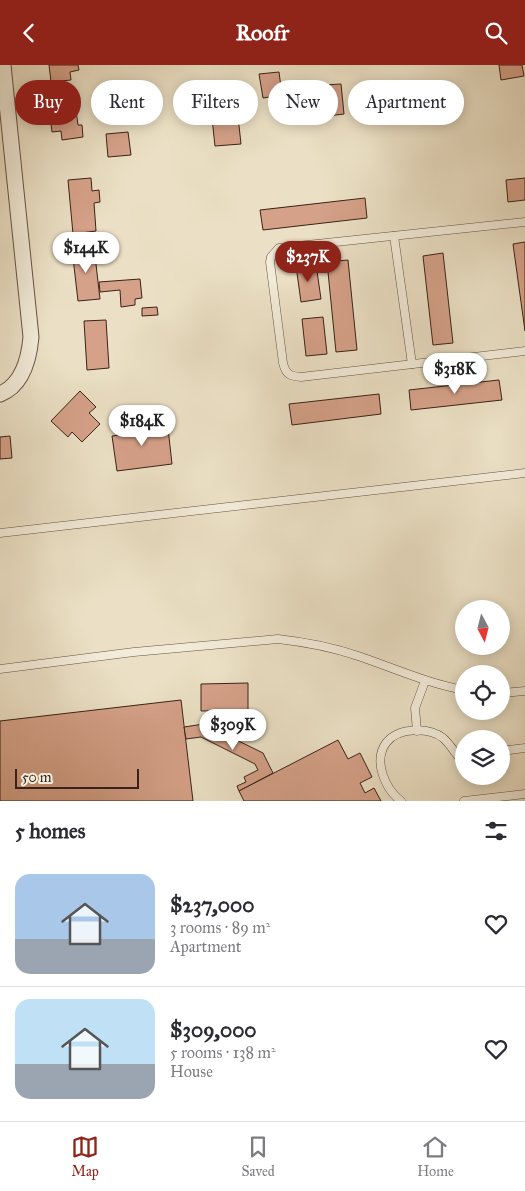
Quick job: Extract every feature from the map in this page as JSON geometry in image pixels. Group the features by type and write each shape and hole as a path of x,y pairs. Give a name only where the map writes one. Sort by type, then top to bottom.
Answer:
{"street":[{"path":"0,394 15,383 28,363 31,337 4,65"}],"lane":[{"path":"525,222 278,248 271,257 270,262 283,363 285,371 290,375 301,377 525,351"},
{"path":"394,236 412,364"},
{"path":"0,533 525,473"},
{"path":"0,669 134,653 278,639 299,641 358,656 425,681 455,688"},
{"path":"417,731 415,709 425,681"},
{"path":"510,692 525,691"},
{"path":"401,801 384,781 381,756 386,743 395,736 417,731 434,733 444,739 455,752"},
{"path":"510,750 525,748"},
{"path":"464,801 525,793"}],"building":[{"path":"49,65 78,65 79,70 70,72 71,80 51,80"},
{"path":"499,65 522,65 524,76 501,80"},
{"path":"279,72 280,80 268,80 268,97 263,98 259,74"},
{"path":"338,84 341,84 344,114 338,115"},
{"path":"51,125 82,125 83,137 62,140 61,131 52,132"},
{"path":"213,125 239,125 241,144 215,146"},
{"path":"128,132 131,155 108,157 106,134"},
{"path":"91,178 92,191 99,190 100,202 94,203 96,231 73,234 68,180"},
{"path":"525,178 525,200 508,202 506,180"},
{"path":"365,198 367,218 263,230 260,210"},
{"path":"525,242 525,331 513,244"},
{"path":"94,247 100,299 78,301 72,249"},
{"path":"443,253 453,343 433,345 423,256"},
{"path":"348,260 357,350 336,352 327,262"},
{"path":"316,264 321,299 301,302 296,266"},
{"path":"140,279 142,298 135,299 135,305 121,307 120,290 100,292 99,282"},
{"path":"157,307 158,315 142,316 142,308"},
{"path":"323,317 327,354 306,356 302,319"},
{"path":"106,320 109,368 87,370 84,321"},
{"path":"499,380 502,400 411,410 409,390"},
{"path":"80,391 96,407 89,413 100,424 82,442 72,432 68,437 51,421"},
{"path":"379,394 381,414 292,425 289,404"},
{"path":"156,424 157,430 168,428 172,464 117,471 112,436 119,435 118,428"},
{"path":"10,436 12,458 0,459 0,437"},
{"path":"248,683 248,710 201,711 201,684"},
{"path":"181,700 193,801 0,801 0,721"},
{"path":"204,724 263,753 273,773 239,791 237,786 246,782 244,777 258,770 255,764 201,737 186,739 184,727"},
{"path":"338,740 348,759 360,753 372,777 360,783 365,793 374,788 381,801 244,801 239,791"}]}
